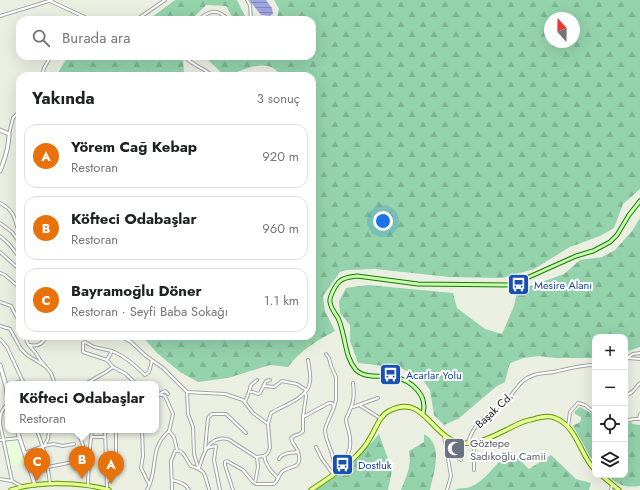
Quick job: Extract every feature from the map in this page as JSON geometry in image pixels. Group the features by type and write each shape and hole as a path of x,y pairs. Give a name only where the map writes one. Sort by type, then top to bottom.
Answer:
{"main road":[{"path":"423,413 424,409 422,396 415,387 395,377 368,375 357,371 352,363 345,348 343,331 339,319 332,310 330,302 330,298 340,280 357,276 418,284 511,286 610,242 617,235 640,201"},
{"path":"311,490 335,474 357,455 370,439 380,418 387,412 405,406 417,409 423,413 444,436 453,441 470,443 499,433 523,422 548,416 556,418 568,427 592,466"},
{"path":"604,478 619,490"},
{"path":"11,490 21,486 50,484 86,485 108,490"},
{"path":"35,485 37,490"},
{"path":"83,490 86,485"}],"street":[{"path":"0,16 51,0 83,16"},
{"path":"142,16 165,0"},
{"path":"247,0 250,5 251,16"},
{"path":"204,16 213,12 220,12 224,16"},
{"path":"43,72 49,60"},
{"path":"188,60 194,65 205,69 208,72"},
{"path":"0,171 9,141 13,118 16,115"},
{"path":"0,130 9,134"},
{"path":"0,203 16,219"},
{"path":"0,223 12,232 16,238"},
{"path":"0,236 16,253"},
{"path":"0,252 16,266"},
{"path":"0,273 5,275 16,285"},
{"path":"0,302 11,306 16,315"},
{"path":"0,326 10,329 16,340"},
{"path":"0,338 7,347 23,381"},
{"path":"16,340 21,349 27,355 45,366"},
{"path":"26,340 40,360 52,373 53,381"},
{"path":"28,344 37,346 45,340"},
{"path":"127,340 152,361 163,368 187,392 225,394 245,402 253,413 268,424"},
{"path":"133,381 126,374 113,367 107,360 83,352 83,343 85,342 112,351 132,362 146,375 149,372 152,361"},
{"path":"107,360 112,351"},
{"path":"628,357 640,353"},
{"path":"326,354 336,377 336,400 325,430 332,454 335,474"},
{"path":"628,358 640,359"},
{"path":"233,490 225,466 227,461 243,470 255,483 274,484 282,472 296,466 299,463 298,452 291,441 291,438 292,436 303,431 306,391 310,381 308,360"},
{"path":"0,365 6,381"},
{"name":"Başak Cd.","path":"470,443 472,431 480,420 509,399 522,381 541,373 558,371 572,367 592,365"},
{"path":"90,381 113,367"},
{"path":"245,402 250,392 251,385 257,380"},
{"path":"250,392 259,394 266,381 270,380"},
{"path":"264,386 274,387 282,380 297,384 306,391"},
{"path":"335,469 348,454 350,439 346,419 352,408 354,400 353,383"},
{"path":"628,395 631,394 640,383"},
{"path":"159,394 163,391 168,394"},
{"path":"206,449 211,443 224,438 257,457 264,456 268,453 270,448 268,424 271,413 296,400 306,391"},
{"path":"187,392 188,414 193,427 194,454 199,468"},
{"path":"147,490 150,485 159,441 169,431 173,414 165,396 159,395"},
{"path":"352,408 378,398"},
{"path":"303,417 329,403 334,407"},
{"path":"568,427 570,412 578,403 585,405 592,410"},
{"path":"5,405 2,408 0,424 12,481"},
{"path":"359,405 380,418"},
{"path":"199,468 206,449 208,418 212,414 226,414 246,433"},
{"path":"628,421 639,419 640,414"},
{"path":"169,431 174,437 177,450 185,456 191,466 199,468 204,472 209,489"},
{"path":"19,433 35,485"},
{"path":"39,433 44,446 50,484"},
{"path":"44,446 49,433"},
{"path":"79,433 87,455"},
{"path":"86,485 87,455 92,433"},
{"path":"105,433 108,490"},
{"path":"107,482 116,466 116,433"},
{"path":"142,433 143,456 141,468 150,485"},
{"path":"444,436 451,476 447,490"},
{"path":"92,437 105,437"},
{"path":"0,440 20,438"},
{"path":"470,443 474,450 474,470"},
{"path":"25,453 53,444 62,446 74,444"},
{"path":"206,449 216,446 214,460 220,490"},
{"path":"445,446 461,460"},
{"path":"316,447 322,460 335,474"},
{"path":"172,490 171,461 175,451 177,450"},
{"path":"279,459 280,456 286,453 298,452"},
{"path":"48,467 73,462 87,455"},
{"path":"264,456 265,463 278,478"},
{"path":"255,483 258,467 257,457"},
{"path":"0,479 12,481 21,486"},
{"path":"172,480 182,483 187,486 189,490"},
{"path":"611,490 612,485"}],"shaded area":[{"path":"19,439 26,463 10,465 6,442"}],"green space":[{"path":"175,0 237,0 245,16 232,16 226,6 206,5 195,16 153,16"},
{"path":"274,0 640,0 640,189 623,204 614,228 600,236 570,247 534,269 502,278 449,277 375,269 347,270 340,272 323,296 325,311 335,331 309,346 298,355 288,367 270,365 228,378 198,382 180,372 157,353 146,340 316,340 316,72 278,72 269,66 263,65 236,72 221,72 208,60 316,60 316,16 277,16 279,9"},
{"path":"66,60 183,60 184,72 58,72"},
{"path":"640,218 640,347 628,351 628,334 592,334 592,358 555,358 539,356 524,358 510,363 505,382 497,386 458,419 444,425 434,415 430,390 422,379 401,368 358,363 350,341 350,325 340,313 339,301 346,288 368,285 453,293 457,308 485,329 502,334 514,306 517,291 564,274 580,260 602,257 615,250 632,231"},
{"path":"580,407 592,413 592,459 573,426 581,421 581,417 574,412"},
{"path":"631,422 633,424 640,425 640,486 625,486 611,478 628,478 628,423"},
{"path":"379,434 392,470 388,490 311,490 356,458"},
{"path":"424,434 434,445 436,452 435,467 430,490 401,490 409,467 409,451 424,442"},
{"path":"509,450 529,469 551,455 576,479 591,483 589,490 455,490 470,487 481,481"}],"water":[{"path":"249,0 266,0 272,8 273,14 270,16 261,15"}],"place":[{"name":"Mesire Alanı","path":"518,285"},
{"name":"Acarlar Yolu","path":"390,375"},
{"name":"Göztepe Sadıkoğlu Camii","path":"455,449"},
{"name":"Dostluk","path":"343,465"},
{"name":"Köfteci Odabaşlar","path":"82,479"},
{"name":"Bayramoğlu Döner","path":"37,481"},
{"name":"Yörem Cağ Kebap","path":"111,484"}]}
